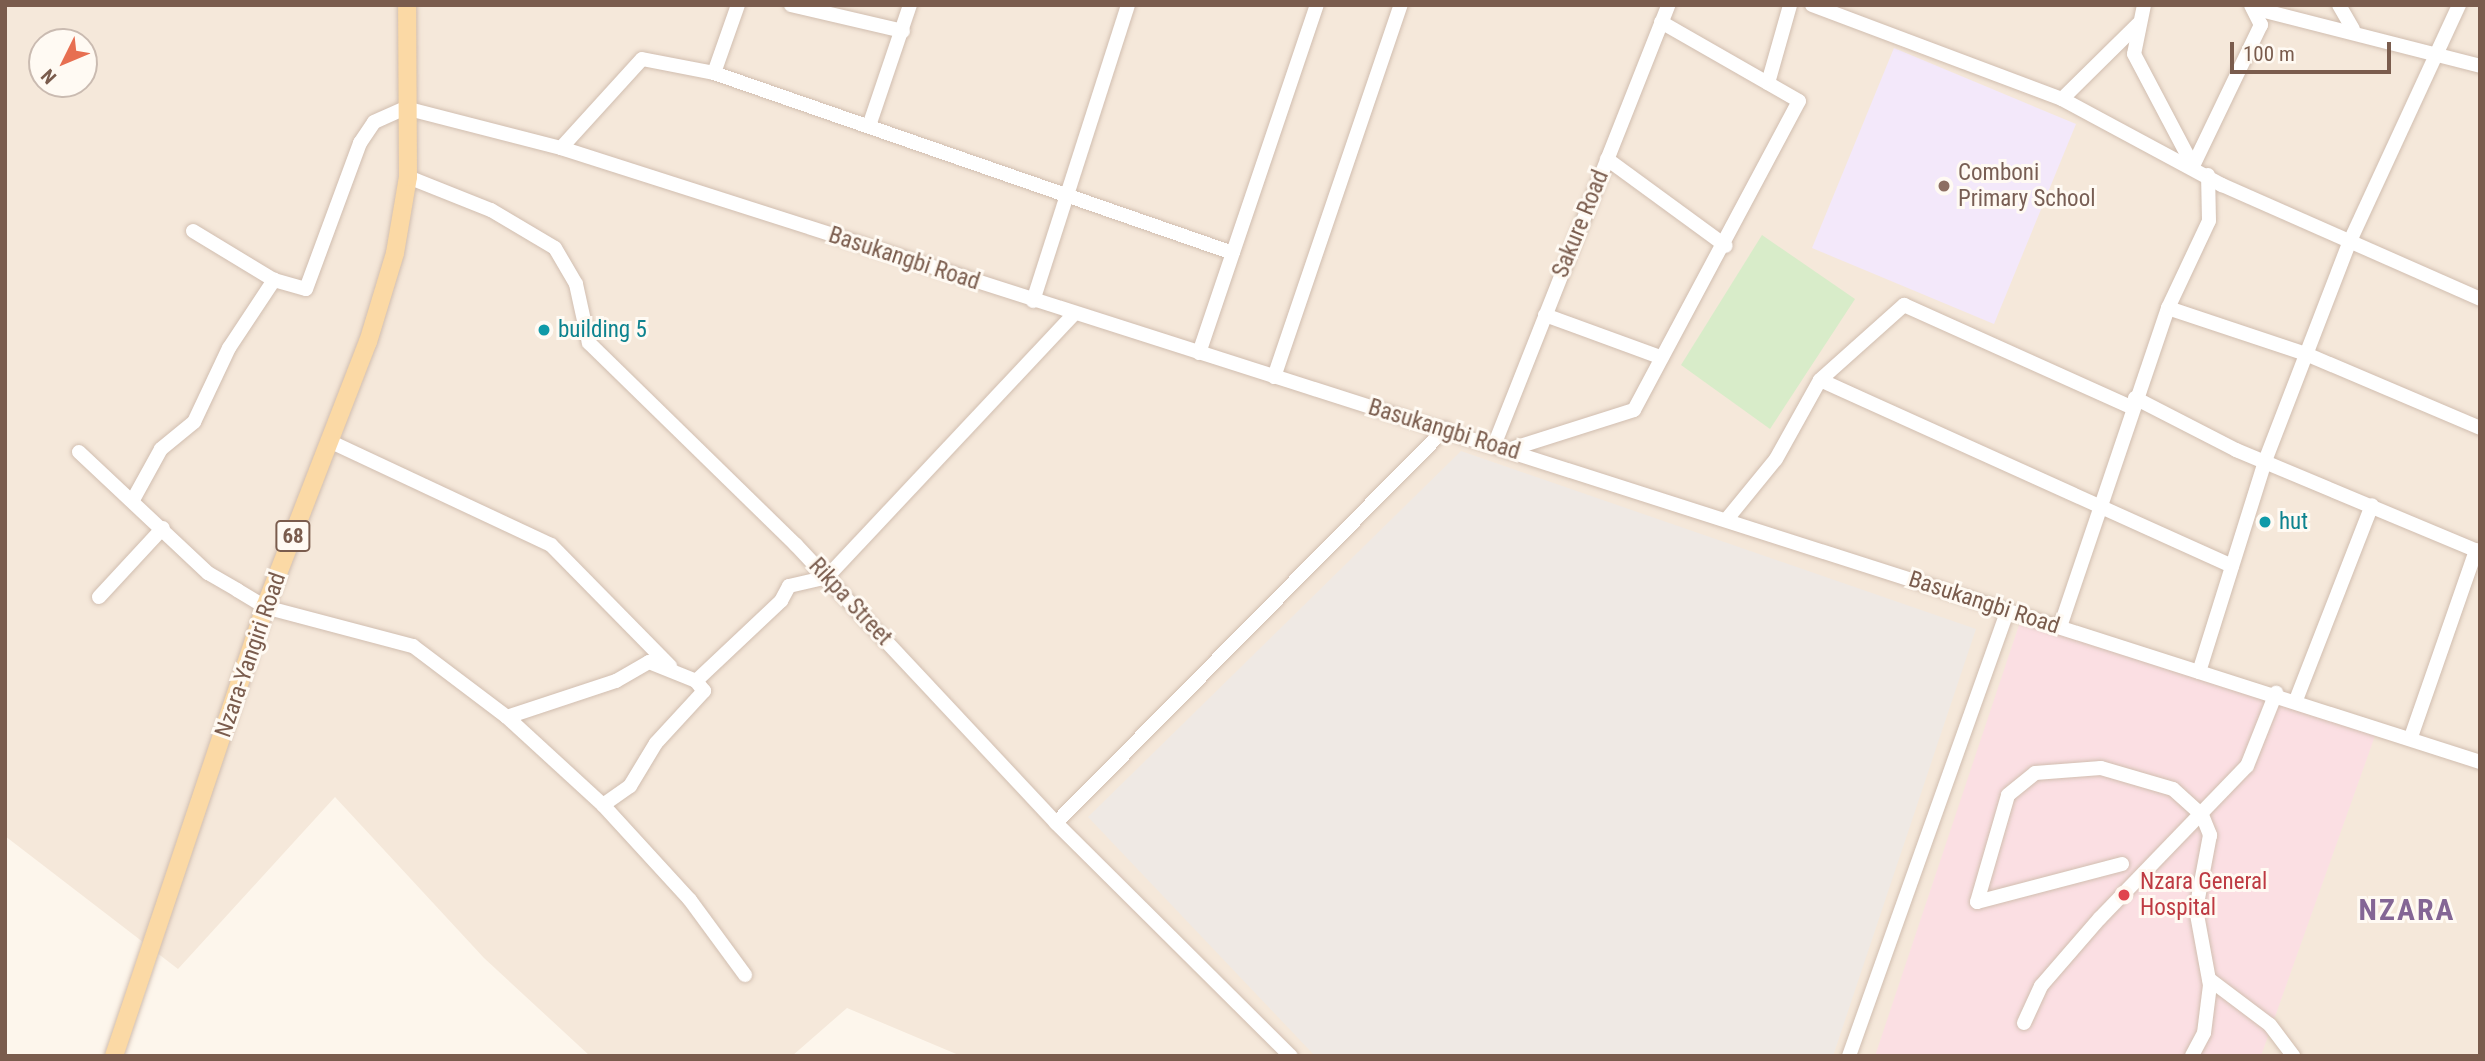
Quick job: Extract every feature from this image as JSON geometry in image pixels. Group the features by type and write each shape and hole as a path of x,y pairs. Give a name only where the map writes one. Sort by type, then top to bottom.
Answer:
{"main road":[{"name":"Nzara-Yangiri Road","path":"114,1056 265,607 372,329 408,177 405,108 407,5"}],"street":[{"path":"713,73 738,5"},
{"path":"791,5 902,31"},
{"path":"869,127 910,5"},
{"path":"1033,301 1128,5"},
{"path":"1199,353 1317,5"},
{"path":"1274,377 1401,5"},
{"name":"Sakure Road","path":"1494,443 1668,5"},
{"path":"1768,83 1790,5"},
{"path":"1812,5 2062,99 2208,175 2480,299"},
{"path":"2144,5 2134,54 2193,166"},
{"path":"2339,5 2353,29"},
{"path":"2199,672 2265,461 2350,241 2459,5"},
{"path":"2193,166 2261,25 2252,7"},
{"path":"2252,7 2437,50 2480,66"},
{"path":"2062,99 2139,22"},
{"path":"1511,449 1634,410 1660,357 1726,246 1799,102 1661,23"},
{"path":"561,148 642,59 713,73 1233,253"},
{"name":"Basukangbi Road","path":"405,108 561,148 1074,314 1494,443 2007,612 2296,700 2480,762"},
{"path":"194,231 274,280 310,287 360,143 374,122 405,108"},
{"path":"1607,159 1726,246"},
{"path":"2060,627 2102,506 2133,403 2168,308 2209,221 2208,175"},
{"name":"Rikpa Street","path":"408,177 491,210 555,248 576,284 589,343 827,577 1056,823 1291,1056"},
{"path":"134,498 162,449 194,422 229,348 274,280"},
{"path":"1727,519 1776,459 1820,380 1904,305 2478,551 2411,737"},
{"path":"2168,308 2306,354 2480,428"},
{"path":"696,681 781,601 789,586 827,577 1074,314"},
{"path":"1545,315 1660,357"},
{"path":"1820,380 2232,566"},
{"path":"1056,823 1445,429"},
{"path":"329,441 551,545 671,667 696,681 704,691 656,743 630,786 603,805"},
{"path":"79,452 134,498 208,572 265,607 413,646 507,717 603,805 690,900 745,975"},
{"path":"2296,700 2372,505"},
{"path":"99,597 163,528"},
{"path":"1849,1056 2007,612"},
{"path":"507,717 616,681 649,662 671,667"},
{"path":"2024,1023 2049,977 2246,766 2276,694"},
{"path":"2122,864 1977,902 2008,796 2035,772 2101,768 2173,789 2202,816 2210,835 2196,909 2209,979 2204,1033 2192,1056"},
{"path":"2209,979 2270,1025 2293,1056"}],"shaded area":[{"path":"5,5 2480,5 2480,1056 961,1056 847,1008 792,1056 590,1056 484,958 335,797 178,969 5,836"},
{"name":"Comboni Primary School","path":"1894,48 2076,124 1994,324 1812,248"},
{"path":"1461,451 1976,629 1833,1056 1315,1056 1088,817"},
{"name":"Nzara General Hospital","path":"2020,622 2376,733 2261,1056 1875,1056"}],"green space":[{"path":"1762,235 1855,299 1770,429 1681,365"}],"place":[{"name":"Comboni Primary School","path":"1944,186"},
{"name":"building 5","path":"544,330"},
{"name":"hut","path":"2265,522"},
{"name":"Nzara General Hospital","path":"2124,895"}],"district":[{"name":"NZARA","path":"2407,910"}]}
